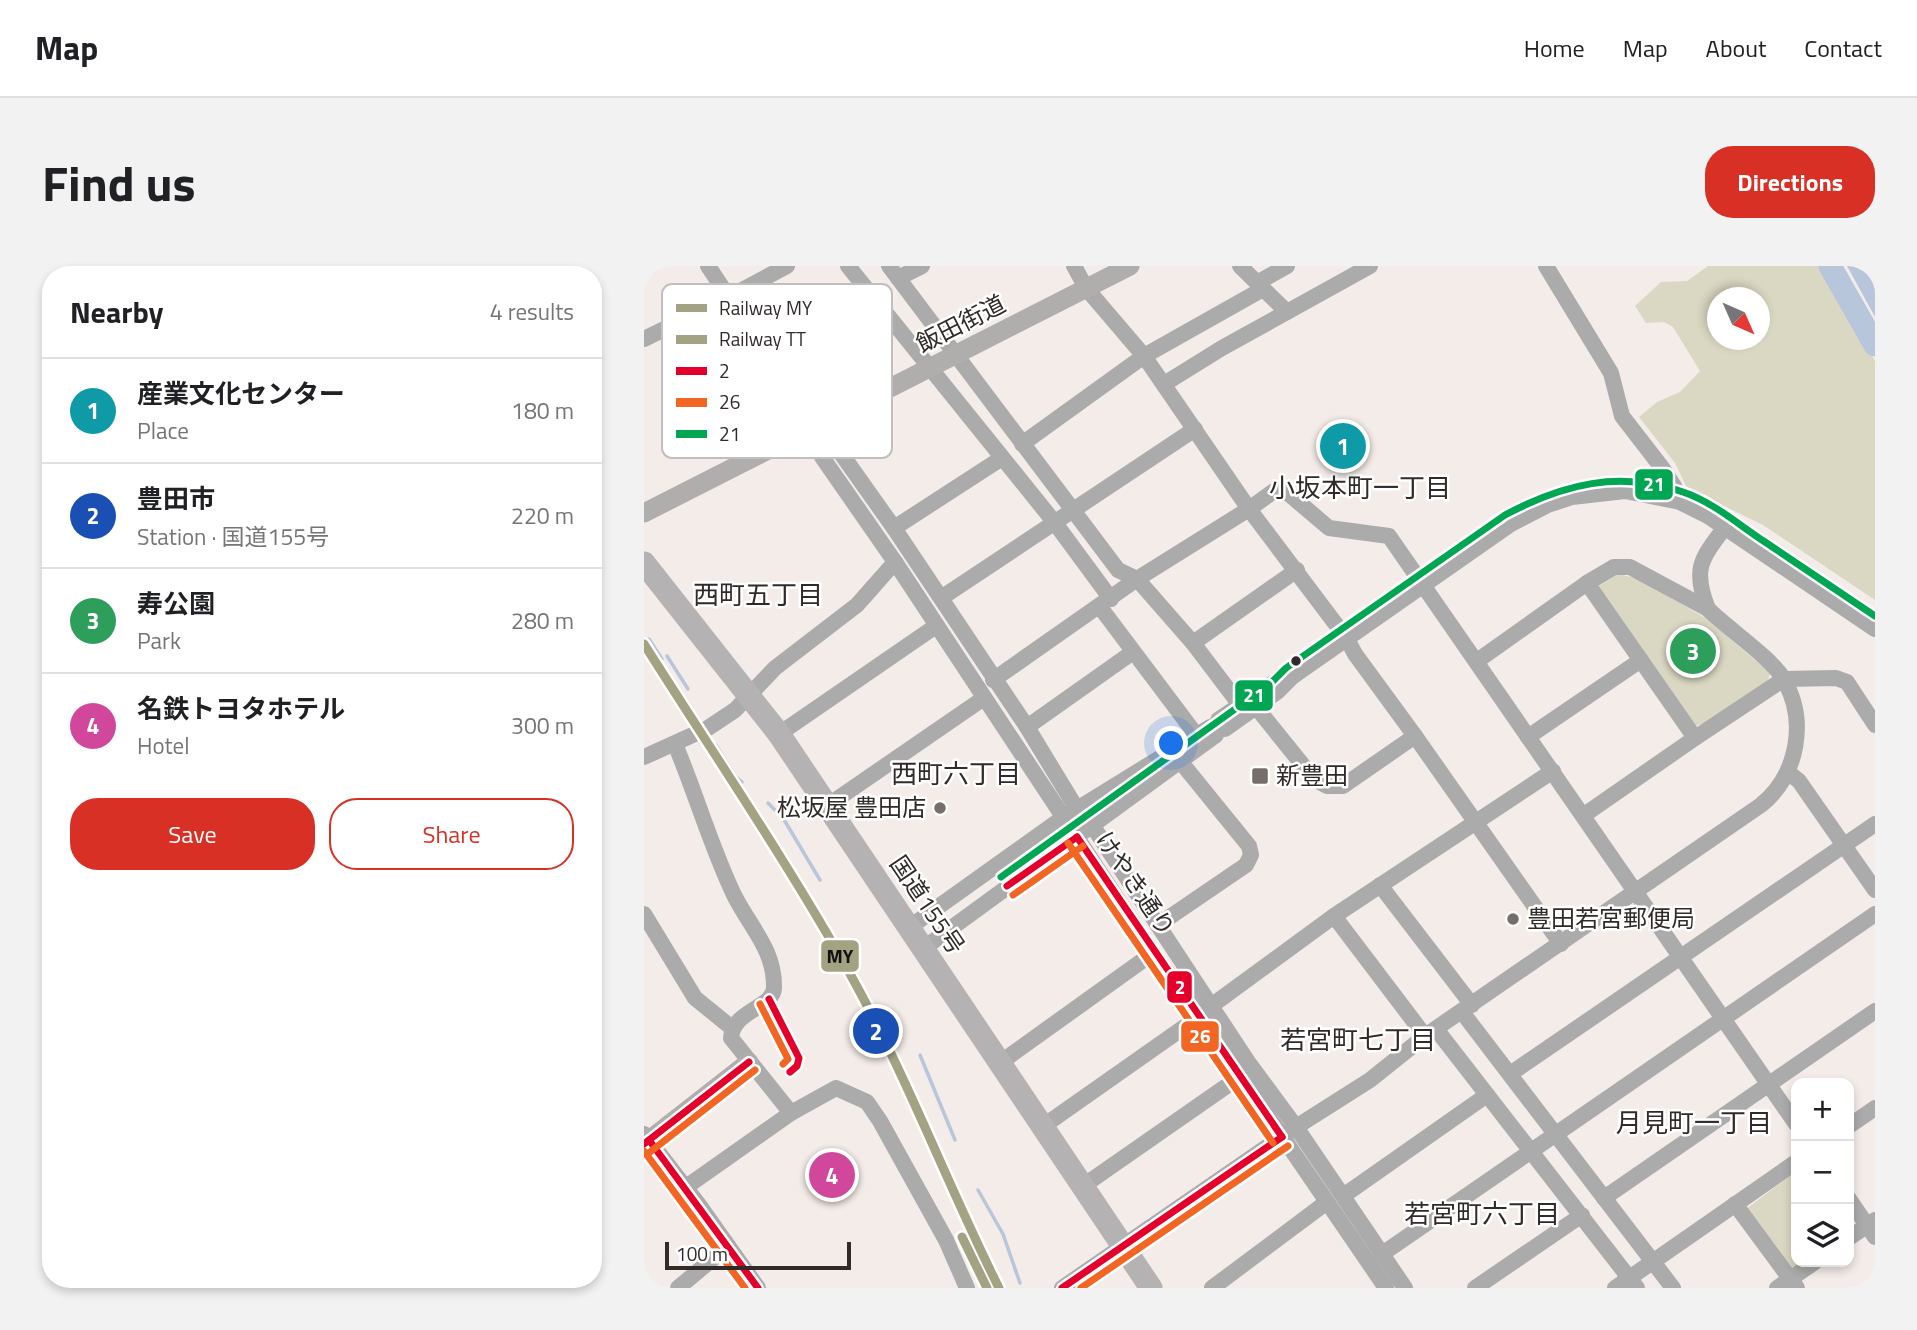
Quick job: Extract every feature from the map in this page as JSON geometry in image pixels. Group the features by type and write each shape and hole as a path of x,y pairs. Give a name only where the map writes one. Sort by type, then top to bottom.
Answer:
{"highway":[{"name":"国道155号","path":"644,563 779,734 1151,1288"}],"main road":[{"name":"飯田街道","path":"892,386 1130,266"},
{"name":"飯田街道","path":"644,513 754,458"},
{"path":"646,1139 748,1062"}],"street":[{"name":"けやき通り","path":"708,266 721,284"},
{"path":"752,284 787,266"},
{"path":"848,266 862,284"},
{"path":"922,266 894,272 1118,570 1137,579 1193,643 1240,705"},
{"path":"1074,266 1086,288 1144,356 1561,944"},
{"path":"1240,266 1287,312"},
{"path":"1021,444 1144,356 1260,286 1287,266"},
{"path":"1164,384 1222,348 1370,266"},
{"path":"1546,266 1611,373 1622,416 1663,469 1680,502"},
{"path":"892,322 1055,523 1133,652 1213,729"},
{"path":"644,339 662,330"},
{"path":"941,598 1195,429"},
{"name":"けやき通り","path":"823,458 984,698 1071,814 1092,825 1158,925 1241,1076 1282,1137 1335,1199 1386,1288"},
{"name":"けやき通り","path":"844,458 1027,727 1071,814 1077,837 1153,953 1205,1011"},
{"path":"894,528 1002,458"},
{"path":"993,680 1137,579 1250,509 1274,491 1283,489 1328,528 1389,536 1791,1117"},
{"path":"910,927 1071,814 1175,746 1256,707 1278,692 1292,677 1511,524 1548,505 1572,497 1625,491 1680,502 1725,527 1875,629"},
{"path":"1708,609 1699,581 1700,565 1725,527"},
{"path":"644,757 708,728 735,710 775,668 858,605 895,562"},
{"path":"1062,1288 1296,1127 1370,1080 1431,1033 1761,805 1779,789 1789,773 1797,730 1794,706 1784,679 1708,609 1630,567 1614,567 1587,583 1477,661"},
{"path":"1193,643 1297,570"},
{"path":"1587,583 1695,738"},
{"path":"779,734 936,626"},
{"path":"1027,727 1133,652"},
{"path":"1528,737 1641,660"},
{"path":"924,948 1180,761 1240,705 1273,682 1292,677"},
{"path":"1584,816 1784,679 1836,678 1847,682 1874,720"},
{"path":"827,806 984,698"},
{"path":"1256,707 1314,779 1327,786 1343,786 1415,736"},
{"path":"675,744 734,895 771,958 774,991 732,1028"},
{"path":"1158,925 1245,865 1251,855 1249,846 1180,761"},
{"path":"1042,1127 1334,916 1553,771"},
{"path":"1789,773 1799,781 1875,890"},
{"path":"1510,1074 1875,824"},
{"path":"1380,885 1510,1074 1673,1288"},
{"path":"644,914 695,998 732,1028"},
{"path":"1382,1254 1875,914"},
{"path":"1334,916 1431,1033 1487,1095 1633,1283"},
{"path":"1001,1062 1153,953"},
{"path":"1205,1011 1296,1127 1335,1199 1382,1254 1405,1288"},
{"path":"1604,1198 1875,1011"},
{"path":"732,1028 732,1038 748,1062 791,1113"},
{"path":"1083,1186 1241,1076"},
{"path":"685,1186 791,1113 836,1088 867,1102 880,1121 946,1240 967,1288"},
{"path":"1223,1285 1335,1199 1487,1095"},
{"path":"1854,1123 1875,1108"},
{"path":"646,1139 685,1186 758,1288"},
{"path":"1615,1288 1633,1283 1653,1261 1791,1165"},
{"path":"1735,1204 1788,1285 1809,1267"},
{"path":"1853,1204 1872,1228 1854,1236"},
{"path":"1475,1288 1582,1215"},
{"path":"678,1288 727,1246"}],"shaded area":[{"path":"1708,266 1822,266 1875,361 1875,600 1763,525 1687,488 1675,463 1639,417 1657,402 1680,392 1700,371 1673,327 1664,322 1646,323 1635,306 1661,282 1687,281"},
{"path":"1618,574 1639,579 1707,619 1770,673 1768,681 1705,723 1695,726 1597,587"},
{"path":"1791,1175 1791,1267 1802,1267 1792,1274 1745,1210"}],"water":[{"path":"1847,266 1875,266 1875,317"}],"waterway":[{"path":"1830,266 1875,345"},
{"path":"649,639 662,659"},
{"path":"667,656 688,689"},
{"path":"681,693 692,709"},
{"path":"716,745 735,776 742,782"},
{"path":"768,803 783,818 820,880"},
{"path":"920,1055 955,1140"},
{"path":"978,1190 1003,1234 1020,1283"}],"rail line":[{"name":"MY","path":"644,644 775,848 849,972 908,1089 999,1288"},
{"name":"TT","path":"962,1237 987,1288"}],"transit line":[{"name":"21","path":"1001,877 1270,684 1286,668 1505,515 1570,488 1614,481 1636,482 1659,485 1694,496 1725,514 1875,616"},
{"name":"2","path":"1077,837 1282,1137"},
{"name":"2","path":"1007,886 1077,837"},
{"name":"26","path":"1068,843 1273,1143"},
{"name":"26","path":"1013,895 1083,846"},
{"name":"2","path":"769,999 799,1058 797,1066 790,1072"},
{"name":"26","path":"760,1004 788,1059 783,1064"},
{"name":"2","path":"644,1144 749,1062"},
{"name":"26","path":"650,1152 755,1070"},
{"name":"2","path":"1062,1288 1282,1137"},
{"name":"2","path":"649,1140 758,1288"},
{"name":"26","path":"1081,1288 1288,1146"},
{"name":"26","path":"644,1151 745,1288"}],"place":[{"name":"産業文化センター","path":"1343,446"},
{"name":"寿公園","path":"1693,651"},
{"name":"新豊田","path":"1260,776"},
{"name":"松坂屋 豊田店","path":"940,808"},
{"name":"豊田若宮郵便局","path":"1513,919"},
{"name":"豊田市","path":"876,1031"},
{"name":"名鉄トヨタホテル","path":"832,1175"}],"district":[{"name":"小坂本町一丁目","path":"1360,488"},
{"name":"西町五丁目","path":"758,595"},
{"name":"西町六丁目","path":"956,774"},
{"name":"若宮町七丁目","path":"1358,1040"},
{"name":"月見町一丁目","path":"1694,1123"},
{"name":"若宮町六丁目","path":"1482,1214"}]}
